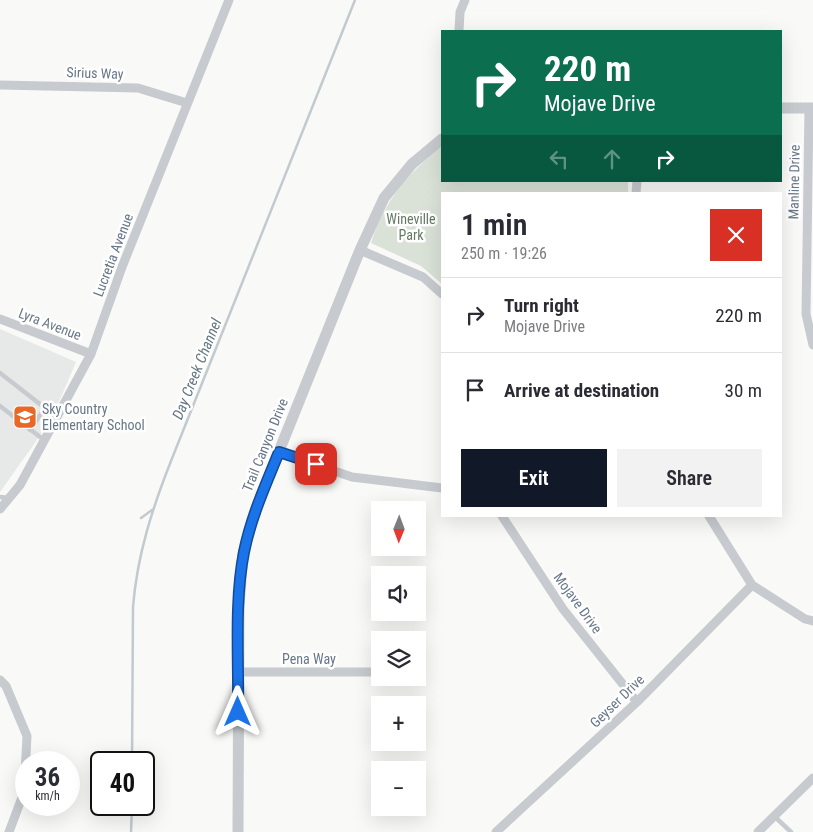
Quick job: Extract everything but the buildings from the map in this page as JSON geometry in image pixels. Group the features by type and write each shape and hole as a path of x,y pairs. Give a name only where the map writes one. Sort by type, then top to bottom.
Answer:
{"street":[{"name":"Lucretia Avenue","path":"0,509 4,497 20,485 91,354 126,258 228,0"},
{"path":"460,30 460,12 465,0"},
{"name":"Sirius Way","path":"0,84 138,88 187,103"},
{"path":"782,108 811,108"},
{"name":"Manline Drive","path":"811,108 806,314 813,345"},
{"name":"Trail Canyon Drive","path":"238,832 239,606 243,553 257,506 360,250 384,198 412,164 441,140"},
{"path":"360,250 424,277 441,293"},
{"name":"Lyra Avenue","path":"0,319 91,354"},
{"path":"279,452 352,477 441,488"},
{"name":"Mojave Drive","path":"503,517 563,609 637,702"},
{"path":"710,517 752,584 805,620 813,621"},
{"name":"Geyser Drive","path":"496,832 637,702 752,584"},
{"name":"Pena Way","path":"239,672 371,672"},
{"path":"0,680 6,686 28,736 24,792 9,832"},
{"path":"758,832 813,778"}],"lane":[{"path":"0,373 45,408 30,430"},
{"path":"0,406 45,441"},
{"path":"774,816 791,832"}],"shaded area":[{"name":"Sky Country Elementary School","path":"0,329 76,362 61,397 39,437 0,492"}],"green space":[{"name":"Wineville Park","path":"441,147 441,182 628,182 628,192 441,192 441,283 421,266 371,243 383,213 391,200 408,177"}],"waterway":[{"name":"Day Creek Channel","path":"132,751 133,607 138,569 146,533 171,461 355,0"},
{"path":"141,518 152,510"},
{"name":"Day Creek Channel","path":"131,832 132,816"}],"place":[{"name":"Sky Country Elementary School","path":"25,417"}],"route":[{"path":"238,712 239,606 243,553 257,506 279,452 316,464"}]}
